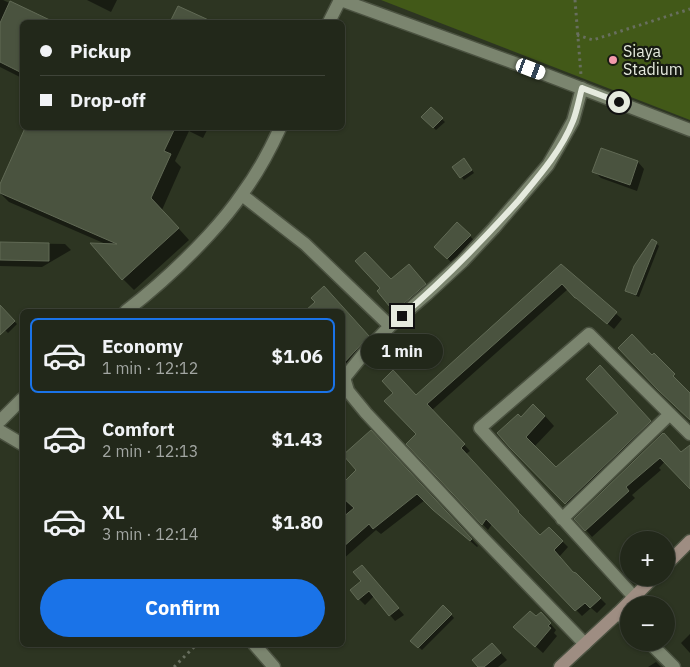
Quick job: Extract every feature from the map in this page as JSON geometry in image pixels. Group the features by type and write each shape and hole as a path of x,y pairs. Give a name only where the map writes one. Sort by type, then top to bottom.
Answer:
{"main road":[{"path":"675,556 690,541"},
{"path":"635,596 645,586"},
{"path":"560,667 618,613"}],"street":[{"path":"330,20 340,0 582,88 690,130"},
{"path":"582,88 572,121 548,165 494,228 463,260 390,326 366,351 345,377 345,382 348,391 366,413 585,644"},
{"path":"129,309 165,280 220,222 242,195 260,167 279,130"},
{"path":"242,195 305,244 390,326"},
{"path":"633,596 480,428 589,334 690,434"},
{"path":"0,421 20,401"},
{"path":"562,519 670,414"},
{"path":"0,431 20,443"},
{"path":"257,647 274,667"},
{"path":"658,651 674,667"}],"path":[{"path":"575,0 582,88"},
{"path":"577,35 593,40 690,9"},
{"path":"174,667 194,647"}],"green space":[{"name":"Siaya Stadium","path":"381,0 690,0 690,120"}],"building":[{"path":"10,1 50,20 20,20 20,72 0,62 0,23"},
{"path":"178,6 209,20 171,20"},
{"path":"431,107 443,118 433,128 421,117"},
{"path":"24,130 174,130 164,151 171,154 151,198 179,228 122,280 90,243 117,244 0,193 0,184"},
{"path":"601,148 638,161 630,185 592,172"},
{"path":"464,158 472,170 460,178 452,167"},
{"path":"457,222 471,235 447,259 434,247"},
{"path":"652,239 657,242 636,295 625,291 634,266"},
{"path":"0,242 49,243 49,261 0,260"},
{"path":"365,252 391,279 409,264 426,284 394,312 377,291 380,288 355,261"},
{"path":"561,264 617,312 607,324 575,298 562,284 427,404 465,444 461,448 540,535 549,527 563,541 554,550 573,572 601,598 590,608 585,603 575,611 486,519 482,525 406,444 416,434 384,401 393,393 382,381 393,370 416,395"},
{"path":"324,286 345,309 307,309 315,302 311,298"},
{"path":"0,305 15,321 0,335"},
{"path":"345,309 369,336 345,362"},
{"path":"632,334 652,355 654,353 675,374 673,376 690,393 690,420 618,348"},
{"path":"600,365 651,421 565,504 497,433 518,414 521,417 533,404 545,416 526,437 556,467 618,413 586,379"},
{"path":"371,430 472,539 470,541 417,494 373,529 369,524 345,545 345,516 354,508 345,500 345,481 356,470 345,457 345,453"},
{"path":"663,433 681,452 690,445 690,489 660,458 626,487 629,491 585,531 574,519"},
{"path":"362,565 399,608 389,616 369,591 358,600 350,590 361,581 353,572"},
{"path":"443,605 452,614 418,648 410,641"},
{"path":"530,611 536,616 541,612 551,623 548,626 551,628 535,647 513,627"},
{"path":"492,643 501,653 484,667 478,667 472,660"}],"place":[{"name":"Siaya Stadium","path":"613,60"}],"route":[{"path":"402,316 463,260 494,228 548,165 572,121 582,88 619,102"}]}
